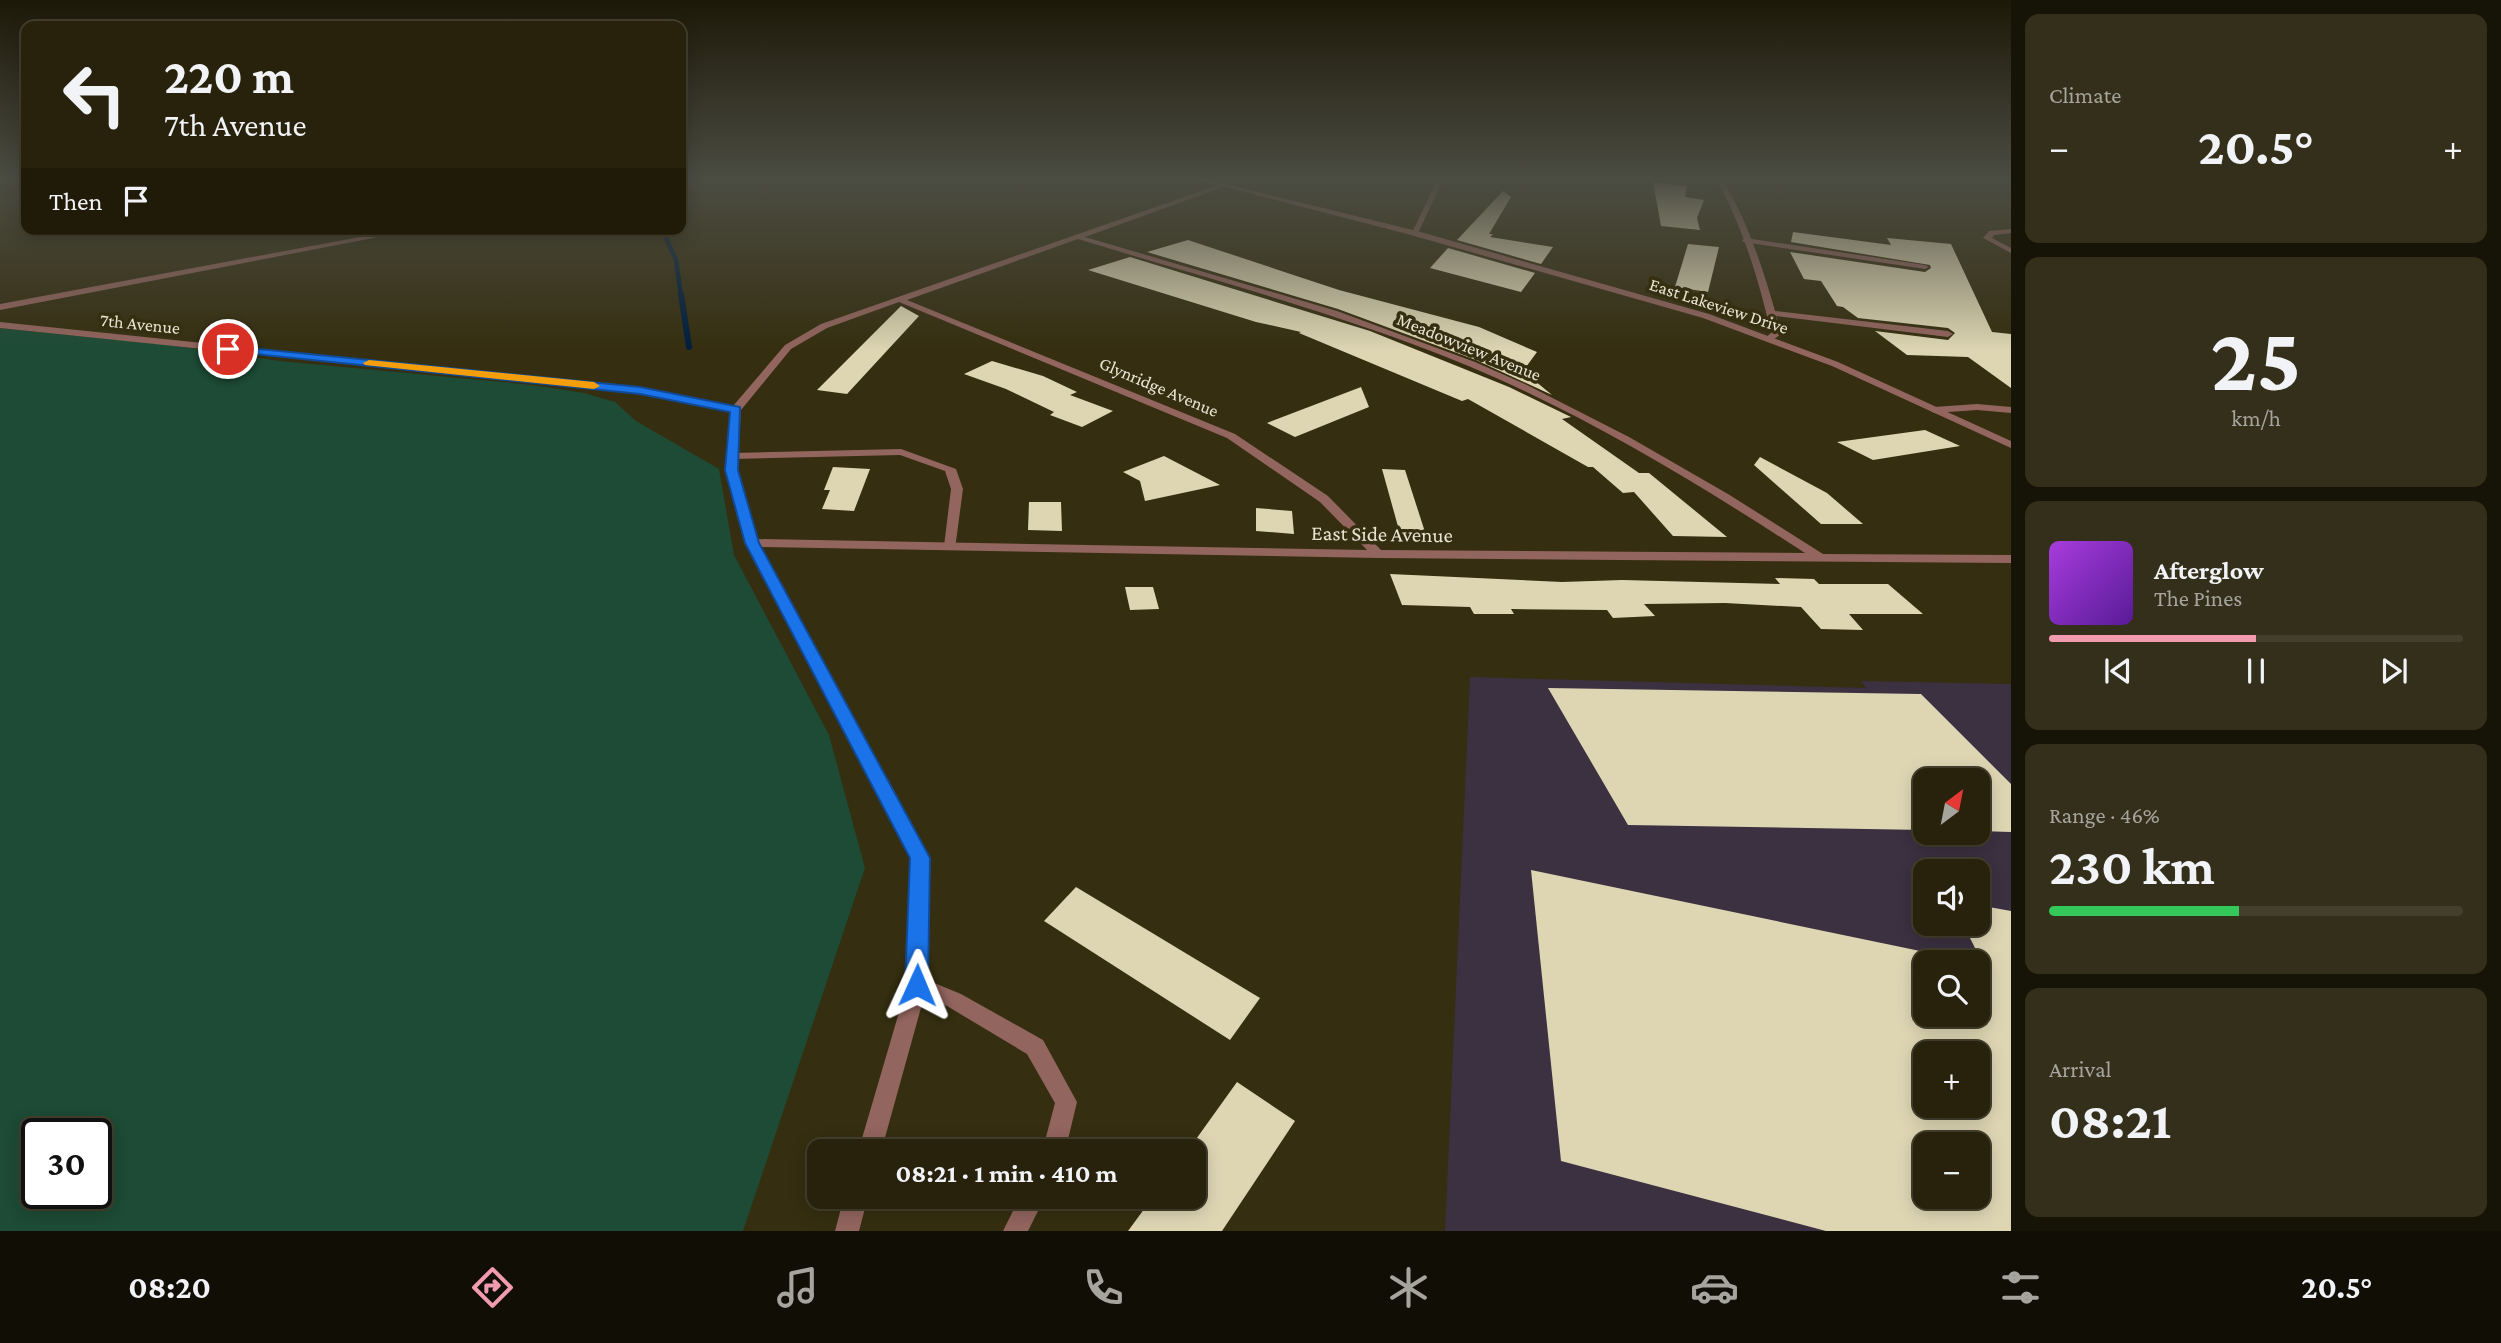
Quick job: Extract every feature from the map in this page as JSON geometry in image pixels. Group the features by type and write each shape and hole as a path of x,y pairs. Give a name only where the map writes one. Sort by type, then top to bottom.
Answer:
{"street":[{"path":"0,307 371,237"},
{"path":"873,1139 917,985 920,858 752,543 731,470 736,410 788,347 824,326 1071,237"},
{"name":"Meadowview Avenue","path":"1080,237 1393,334 1507,380 1606,428 1743,507 1821,558"},
{"name":"East Lakeview Drive","path":"1430,237 1706,316 1770,338 2011,445"},
{"path":"1988,237 2011,251"},
{"path":"1770,338 1776,334 1772,313 1746,240 1925,267"},
{"name":"Glynridge Avenue","path":"898,299 1231,436 1324,499 1378,554"},
{"path":"1772,313 1948,334"},
{"name":"7th Avenue","path":"0,325 640,391 736,410"},
{"path":"1934,410 1977,407 2011,410"},
{"path":"732,456 901,452 925,458 950,469 957,489 950,546"},
{"name":"East Side Avenue","path":"752,543 1378,554 2011,559"},
{"path":"917,985 954,1000 1035,1048 1066,1102 1056,1139"},
{"path":"847,1231 853,1209"},
{"path":"1015,1231 1027,1209"}],"shaded area":[{"path":"1470,677 1866,688 1861,681 2011,684 2011,1231 1445,1231"}],"green space":[{"path":"0,328 169,345 280,361 533,385 584,393 615,402 636,421 719,469 734,555 829,735 865,868 743,1231 0,1231"}],"building":[{"path":"1459,237 1493,237 1553,247 1541,264 1457,240"},
{"path":"1792,237 1834,237 1891,245 1887,238 1951,244 1992,332 2011,334 2011,388 1968,357 1907,355 1875,331 1948,340 1955,333 1948,328 1858,318 1843,307 1837,306 1821,281 1804,279 1790,252 1925,272 1931,268 1930,265 1791,242"},
{"path":"1188,240 1339,290 1479,327 1537,352 1523,371 1552,395 1476,360 1338,309 1147,252"},
{"path":"1688,244 1719,247 1708,292 1675,287"},
{"path":"1448,248 1535,273 1521,292 1430,268"},
{"path":"1130,257 1370,331 1509,387 1571,417 1562,419 1639,473 1649,473 1727,537 1673,536 1634,492 1623,493 1593,467 1588,467 1468,399 1462,401 1299,333 1301,332 1256,322 1088,270"},
{"path":"901,306 919,316 847,394 817,390"},
{"path":"992,361 1043,376 1077,392 1070,395 1113,411 1082,427 1050,415 1054,412 1006,389 964,374"},
{"path":"1361,387 1369,407 1295,437 1267,423"},
{"path":"1925,430 1960,446 1873,460 1837,442"},
{"path":"1164,456 1220,485 1145,501 1140,481 1123,472"},
{"path":"1760,457 1827,493 1863,524 1821,524 1754,465"},
{"path":"833,467 870,469 854,511 822,509 830,490 824,490"},
{"path":"1382,469 1405,470 1425,532 1399,530"},
{"path":"1029,502 1061,502 1062,531 1028,530"},
{"path":"1256,508 1292,511 1294,534 1256,531"},
{"path":"1390,574 1562,582 1622,580 1780,584 1775,578 1814,579 1819,584 1888,584 1923,614 1849,614 1863,630 1821,629 1801,607 1725,603 1644,604 1655,616 1613,618 1607,610 1511,609 1514,614 1474,614 1470,607 1402,605"},
{"path":"1125,587 1153,587 1159,609 1130,610"},
{"path":"1548,688 1921,694 2011,784 2011,832 1990,831 1990,768 1913,768 1913,830 1628,825"},
{"path":"1531,870 1915,950 1913,950 1913,1027 1990,1027 1990,950 1976,950 1969,936 1990,936 1990,907 2011,911 2011,1231 1826,1231 1561,1161"},
{"path":"1076,887 1260,998 1230,1040 1044,921"},
{"path":"1237,1082 1295,1121 1222,1231 1128,1231 1144,1209 1206,1209 1206,1139 1196,1139"}],"waterway":[{"path":"666,237 676,260 681,296"},
{"path":"681,294 689,347"}],"slow traffic":[{"path":"369,363 594,386"}],"route":[{"path":"228,349 640,391 736,410 731,470 752,543 920,858 917,985"}]}
